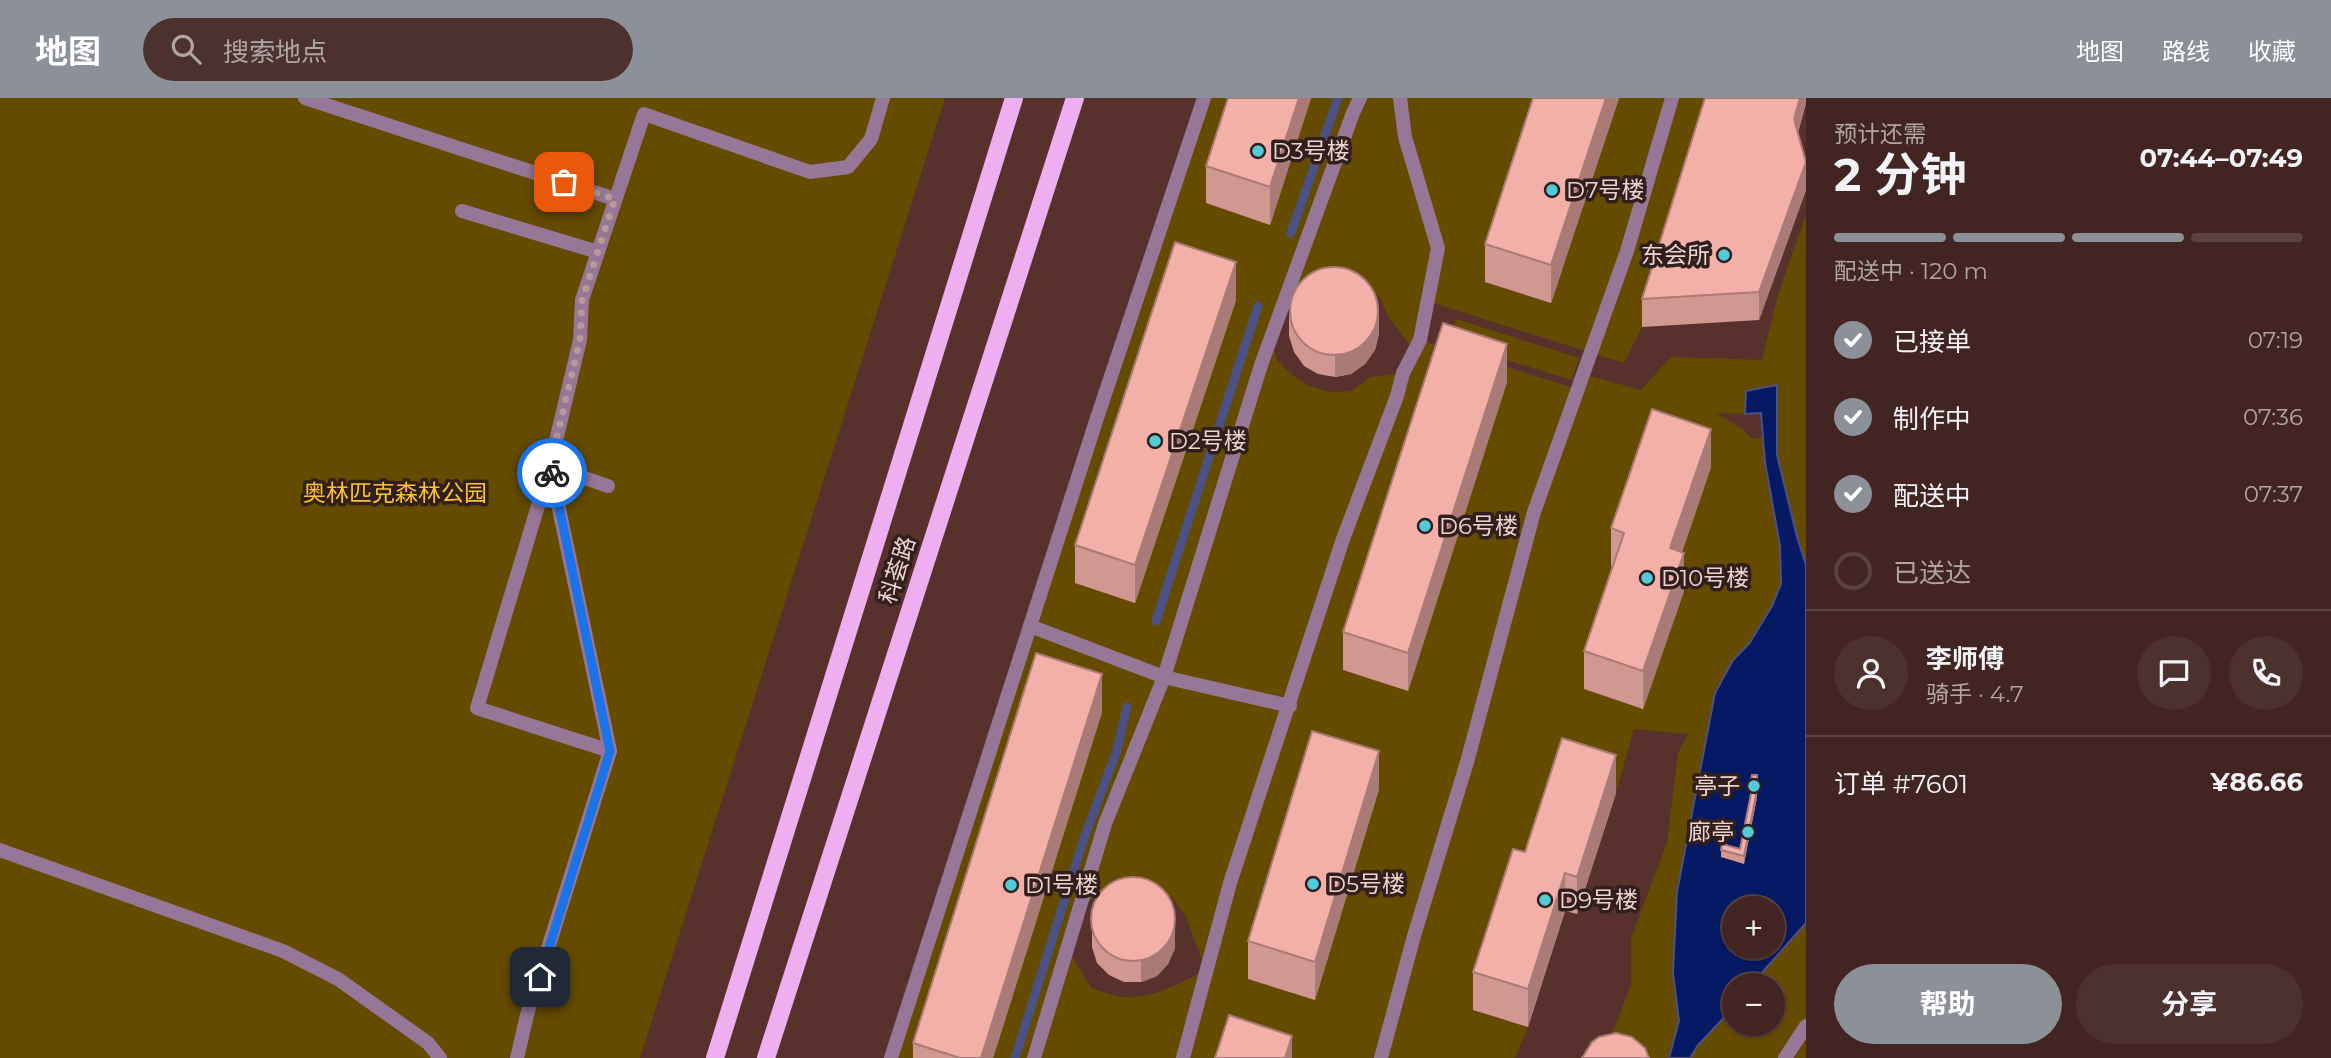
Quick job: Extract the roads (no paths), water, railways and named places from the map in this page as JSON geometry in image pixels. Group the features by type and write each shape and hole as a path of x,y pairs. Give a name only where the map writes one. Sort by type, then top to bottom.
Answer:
{"main road":[{"name":"科荟路","path":"715,1058 1014,98"},
{"name":"科荟路","path":"766,1058 1075,98"}],"street":[{"path":"305,98 615,199"},
{"path":"610,751 477,708 550,466 580,340 582,300 649,98"},
{"path":"643,114 810,172 848,167 871,139 883,98"},
{"path":"891,1058 1204,98"},
{"path":"1034,1058 1105,824 1164,677 1261,365 1360,98"},
{"path":"1183,1058 1230,883 1343,539 1397,396 1403,373 1420,340 1438,248 1405,137 1400,98"},
{"path":"1381,1058 1467,762 1534,512 1626,251 1672,98"},
{"path":"462,211 598,252"},
{"path":"550,466 608,485"},
{"path":"517,1058 527,1015 610,751 550,466"},
{"path":"1030,626 1164,677 1290,706"},
{"path":"0,850 283,951 338,979 428,1043 440,1058"},
{"path":"1785,1058 1806,1026"}],"waterway":[{"path":"1291,233 1338,98"},
{"path":"1156,621 1258,306"},
{"path":"1015,1058 1083,841 1116,753 1127,707"}],"place":[{"name":"D3号楼","path":"1258,151"},
{"name":"D7号楼","path":"1552,190"},
{"name":"东会所","path":"1724,255"},
{"name":"D2号楼","path":"1155,441"},
{"name":"D6号楼","path":"1425,526"},
{"name":"D10号楼","path":"1647,578"},
{"name":"亭子","path":"1754,786"},
{"name":"廊亭","path":"1748,832"},
{"name":"D5号楼","path":"1313,884"},
{"name":"D1号楼","path":"1011,885"},
{"name":"D9号楼","path":"1545,900"}],"park label":[{"name":"奥林匹克森林公园","path":"395,493"}]}
